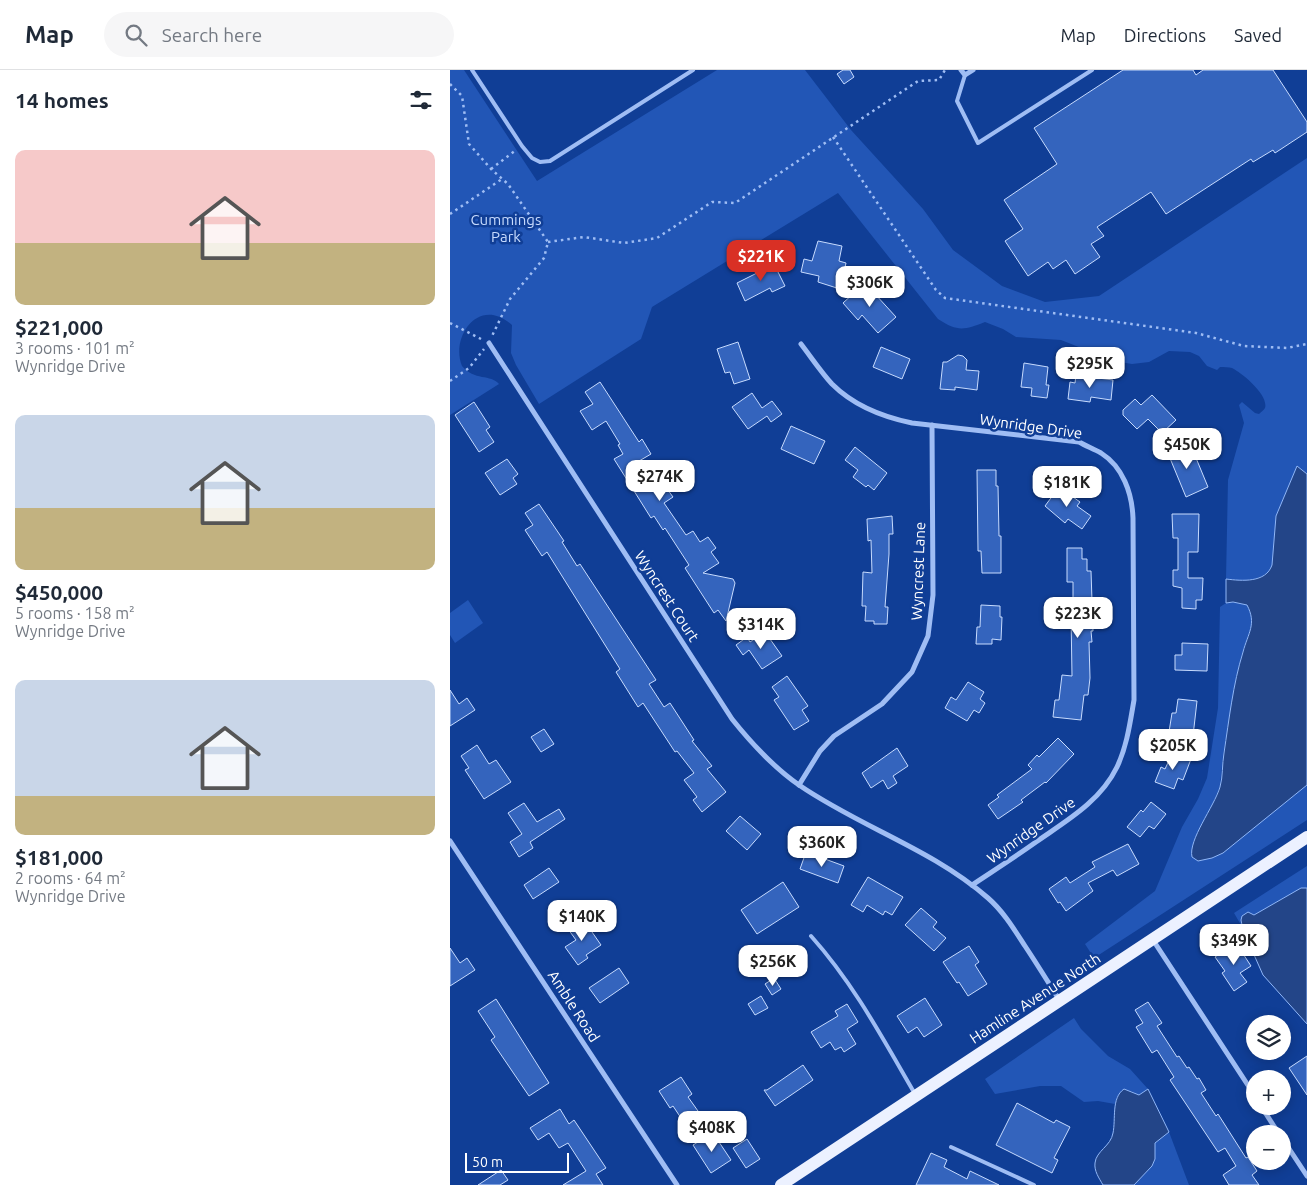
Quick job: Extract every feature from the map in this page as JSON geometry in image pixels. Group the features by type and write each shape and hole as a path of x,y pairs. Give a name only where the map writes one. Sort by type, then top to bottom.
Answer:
{"main road":[{"name":"Hamline Avenue North","path":"781,1185 1307,837"}],"street":[{"path":"961,70 965,75 973,70"},
{"name":"Wyncrest Court","path":"489,343 732,719 756,748 778,769 799,785 823,800 943,864 990,899 1009,922 1060,1001"},
{"name":"Wynridge Drive","path":"800,344 832,384 851,400 870,410 894,420 1079,442 1102,453 1113,463 1122,475 1128,489 1132,504 1134,700 1128,735 1116,768 1102,790 1088,805 1067,822 972,885"},
{"name":"Wyncrest Lane","path":"799,785 820,751 834,736 882,704 912,672 928,636 932,595 932,425"},
{"name":"Amble Road","path":"450,841 677,1185"},
{"path":"1152,940 1246,1082"},
{"path":"1291,1152 1307,1176"}],"lane":[{"path":"472,70 522,146 532,158 540,162 550,161 693,70"},
{"path":"965,75 956,100 978,143 1092,70"},
{"path":"811,936 864,1004 916,1096"},
{"path":"952,1147 1034,1185"}],"path":[{"path":"548,242 584,237 624,243 657,238 712,202 735,203 918,80 939,80 945,70"},
{"path":"450,84 462,96 469,144 490,168 508,184 548,242 544,258 510,298 489,343 469,368 450,381"},
{"path":"833,137 936,290 945,298 1196,333 1244,346 1287,348 1307,344"},
{"path":"490,168 522,146"},
{"path":"450,214 502,179"},
{"path":"450,323 489,343"}],"green space":[{"name":"Cummings Park","path":"450,70 464,70 537,181 717,70 805,70 851,130 923,209 953,250 1002,286 1045,302 1099,296 1307,158 1307,474 1297,467 1276,516 1272,565 1269,571 1265,575 1253,579 1226,579 1228,480 1244,423 1239,405 1242,402 1259,414 1265,408 1263,397 1248,379 1232,368 1220,367 1217,370 1207,366 1199,356 1190,352 1169,351 1149,362 1132,364 1114,361 1061,340 1016,337 1003,329 985,322 966,328 951,326 938,319 838,193 652,307 641,339 539,404 511,353 512,325 500,317 489,315 479,317 470,323 460,343 459,355 462,366 472,374 492,379 499,384 450,415"},
{"path":"468,600 483,623 455,643 450,635 450,613"},
{"path":"1233,602 1247,605 1252,615 1252,625 1236,679 1223,755 1220,786 1210,811 1307,785 1307,820 1094,958 1085,944 1155,891 1182,827 1198,799 1207,778 1218,708 1220,607 1226,603"},
{"path":"1307,866 1307,888 1301,888 1254,915 1248,913 1242,916 1241,925 1234,913"},
{"path":"1074,1018 1081,1029 1108,1056 1130,1069 1148,1089 1139,1095 1131,1091 1117,1097 1115,1104 1098,1101 1084,1102 1061,1086 1040,1086 995,1094 985,1079"},
{"path":"1169,1132 1189,1185 1134,1185 1152,1166 1155,1159 1155,1143"}],"shaded area":[{"path":"1297,466 1307,474 1307,785 1223,853 1198,861 1192,857 1192,850 1220,787 1234,689 1251,623 1247,605 1233,602 1226,603 1226,579 1253,580 1265,575 1269,571 1272,565 1276,516"},
{"path":"1301,888 1307,888 1307,1024 1263,975 1243,930 1241,920 1242,916 1248,912 1254,915"},
{"path":"1124,1089 1139,1095 1148,1089 1169,1132 1155,1143 1155,1159 1152,1166 1134,1185 1103,1185 1096,1172 1095,1163 1098,1155 1112,1138 1117,1098"}],"building":[{"path":"843,70 850,70 854,77 844,84 837,74"},
{"path":"1123,70 1193,70 1196,75 1203,70 1273,70 1307,122 1307,132 1275,153 1273,150 1253,162 1251,159 1166,214 1151,192 1097,227 1104,236 1091,244 1100,257 1075,274 1066,260 1053,269 1048,262 1028,276 1005,241 1023,229 1004,200 1057,164 1034,128"},
{"path":"818,241 842,246 839,261 846,263 840,289 818,282 819,276 801,272 804,259 812,261"},
{"path":"772,260 785,286 772,292 770,288 745,301 737,283 761,271 759,266"},
{"path":"865,283 896,317 878,333 862,315 858,320 843,303"},
{"path":"738,342 750,379 734,384 730,372 725,373 717,349"},
{"path":"881,347 910,359 902,379 873,367"},
{"path":"958,355 963,356 967,360 966,370 979,371 977,390 955,387 955,390 940,389 943,362 947,362"},
{"path":"1024,363 1048,367 1046,385 1049,385 1047,398 1031,396 1032,388 1021,387"},
{"path":"1076,375 1113,380 1111,400 1091,397 1090,402 1068,399 1070,382 1075,383"},
{"path":"600,382 639,442 642,439 651,454 634,464 648,486 652,483 658,491 665,486 673,497 664,503 686,535 693,531 700,542 708,537 716,548 711,552 719,563 703,573 733,579 735,583 726,621 718,610 714,613 685,568 689,565 665,528 663,530 654,516 651,518 614,459 623,454 618,445 620,444 606,421 592,430 580,411 593,404 585,392"},
{"path":"752,393 762,408 772,401 782,414 771,422 767,416 748,429 732,407"},
{"path":"1152,395 1176,420 1162,433 1148,419 1137,429 1123,415 1123,410 1135,399 1141,405"},
{"path":"474,402 490,427 486,430 494,442 479,452 455,415"},
{"path":"791,426 825,441 814,464 781,449"},
{"path":"1186,443 1193,459 1196,458 1208,487 1186,497 1167,451"},
{"path":"855,447 887,473 874,490 868,485 866,487 853,477 858,470 845,460"},
{"path":"507,459 518,474 513,478 517,484 500,495 485,473"},
{"path":"977,470 996,470 999,536 1001,536 1001,573 982,573 981,551 978,551"},
{"path":"1059,487 1080,502 1077,506 1091,516 1082,529 1068,519 1065,523 1045,506"},
{"path":"539,504 564,541 562,542 577,566 580,564 656,680 649,684 664,707 670,703 694,740 692,741 712,766 707,769 726,792 702,812 693,800 697,797 684,780 694,773 677,751 675,752 643,703 638,707 616,672 620,669 547,552 542,556 525,530 533,525 525,513"},
{"path":"1172,514 1199,514 1198,552 1188,552 1188,578 1203,578 1202,600 1196,600 1196,609 1182,608 1182,588 1173,586 1173,570 1178,570 1178,538 1173,538"},
{"path":"892,516 893,534 889,534 885,607 888,607 887,624 874,624 874,621 865,621 866,606 862,606 863,572 872,573 871,540 868,541 867,519"},
{"path":"1067,548 1082,548 1082,559 1087,559 1087,571 1091,571 1093,631 1091,631 1092,642 1089,642 1090,678 1088,695 1084,695 1081,720 1053,717 1055,700 1059,700 1062,675 1072,676 1071,615 1073,615 1073,582 1067,582"},
{"path":"981,605 1000,606 1000,617 1002,617 1001,640 992,639 992,644 976,644 977,627 980,627"},
{"path":"765,632 782,656 762,669 749,650 743,655 736,645 747,637 750,642"},
{"path":"1182,643 1208,644 1207,671 1175,670 1175,655 1182,655"},
{"path":"787,676 808,706 802,710 809,721 794,730 774,700 779,697 772,687"},
{"path":"968,682 984,692 980,699 985,703 979,713 974,710 967,721 945,708 951,697 956,700"},
{"path":"450,690 459,704 467,698 475,710 450,726"},
{"path":"1178,699 1197,701 1193,736 1169,732 1172,713 1176,713"},
{"path":"544,729 554,744 541,752 531,737"},
{"path":"1058,738 1074,754 1046,783 998,819 988,805 999,797 997,795 1032,769 1028,765"},
{"path":"477,745 489,764 496,760 511,782 484,799 465,770 469,768 461,756"},
{"path":"897,748 908,766 893,776 897,783 888,789 883,780 871,788 862,773"},
{"path":"1173,752 1191,759 1183,780 1178,778 1174,789 1155,782 1161,767 1165,769"},
{"path":"1151,802 1166,814 1154,829 1149,826 1140,837 1127,827 1141,810 1143,812"},
{"path":"524,803 537,822 559,809 565,819 530,842 533,848 519,857 510,842 522,834 508,813"},
{"path":"740,816 761,834 747,850 726,831"},
{"path":"1128,844 1139,864 1117,876 1113,870 1088,883 1093,891 1066,911 1060,902 1058,903 1049,889 1066,877 1070,883 1095,867 1092,862"},
{"path":"806,852 844,866 838,883 800,869"},
{"path":"549,868 559,882 533,899 524,885"},
{"path":"868,877 903,897 892,915 885,911 883,915 867,905 863,912 851,905"},
{"path":"783,882 799,907 757,934 741,910"},
{"path":"921,908 937,922 933,927 946,938 934,951 905,925"},
{"path":"583,919 601,945 586,955 588,958 578,965 565,947 576,940 568,929"},
{"path":"1236,943 1251,966 1240,973 1247,982 1234,991 1222,973 1225,971 1215,957"},
{"path":"969,946 979,962 975,965 987,984 968,996 943,962"},
{"path":"450,948 460,963 467,958 475,970 450,986"},
{"path":"619,968 629,983 600,1003 589,988"},
{"path":"774,978 781,989 772,995 765,984"},
{"path":"761,996 768,1008 755,1015 748,1004"},
{"path":"925,998 942,1025 924,1037 917,1027 908,1033 897,1016"},
{"path":"496,999 549,1083 529,1096 491,1040 495,1037 478,1011"},
{"path":"1148,1002 1162,1023 1157,1026 1177,1057 1179,1056 1187,1068 1189,1067 1197,1079 1199,1078 1206,1090 1201,1093 1216,1116 1218,1114 1246,1158 1246,1170 1257,1171 1252,1175 1259,1185 1229,1185 1223,1175 1236,1166 1225,1148 1218,1152 1170,1080 1174,1077 1157,1050 1152,1053 1136,1027 1143,1023 1135,1010"},
{"path":"847,1004 858,1022 847,1029 856,1044 844,1052 841,1047 835,1050 830,1042 821,1048 811,1032 838,1016 835,1011"},
{"path":"1307,1056 1307,1095 1291,1070 1289,1068"},
{"path":"803,1065 813,1080 775,1106 764,1090 767,1090"},
{"path":"681,1077 692,1094 688,1097 698,1111 683,1121 673,1106 670,1108 659,1091"},
{"path":"1017,1103 1054,1123 1056,1120 1070,1127 1054,1158 1058,1160 1052,1173 996,1145"},
{"path":"560,1109 569,1124 574,1120 606,1168 596,1174 603,1185 563,1185 586,1171 568,1143 559,1148 549,1133 538,1140 530,1128"},
{"path":"713,1133 731,1160 711,1173 693,1145"},
{"path":"747,1139 760,1159 746,1168 733,1148"},
{"path":"931,1153 947,1160 944,1167 967,1179 970,1171 999,1185 916,1185"},
{"path":"501,1170 508,1180 500,1185 478,1185"}]}
